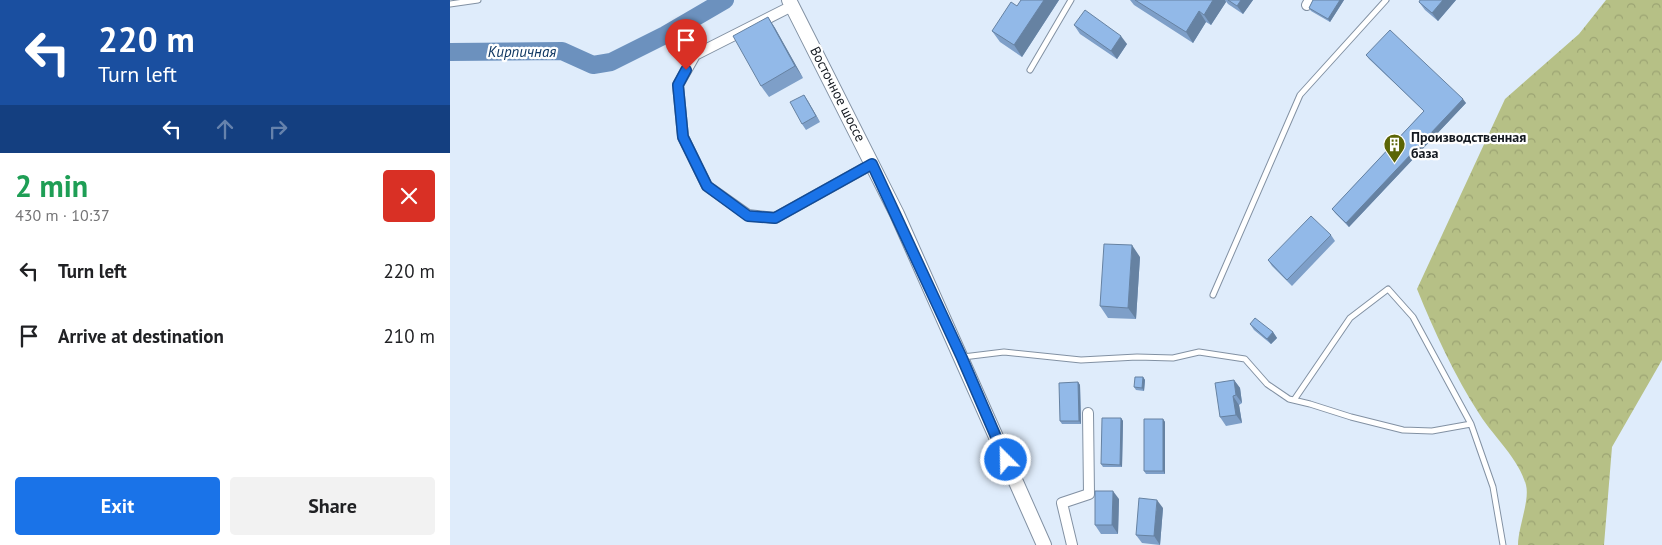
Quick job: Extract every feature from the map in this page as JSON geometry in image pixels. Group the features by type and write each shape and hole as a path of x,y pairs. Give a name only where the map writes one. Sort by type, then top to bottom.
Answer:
{"street":[{"name":"Восточное шоссе","path":"791,3 872,164 962,358 1044,545"},
{"path":"791,3 695,55 678,85 683,137 707,186 748,216 775,218 872,164"},
{"path":"1072,545 1062,504 1089,494 1088,413"}],"lane":[{"path":"450,4 478,0"},
{"path":"1030,70 1071,0"},
{"path":"1213,295 1300,95 1386,0"},
{"path":"1294,400 1350,318 1388,289 1413,317 1471,424 1493,487 1503,545"},
{"path":"962,358 1004,352 1081,360 1138,357 1173,358 1199,352 1245,359 1267,384 1288,399 1403,430 1432,431 1471,424"}],"green space":[{"path":"1606,0 1662,0 1662,360 1612,447 1604,545 1518,545 1527,491 1523,475 1512,457 1480,415 1462,385 1417,289 1505,99 1579,34"}],"building":[{"path":"1021,0 1044,0 1014,45 992,31 1011,2 1017,6"},
{"path":"1135,0 1213,0 1204,15 1199,11 1186,32"},
{"path":"1228,0 1241,0 1237,6"},
{"path":"1313,0 1340,0 1328,19 1309,8"},
{"path":"1420,0 1443,0 1432,13 1419,2"},
{"path":"1085,10 1121,36 1111,51 1074,25"},
{"path":"768,17 795,66 761,86 733,36"},
{"name":"Производственная база","path":"1390,30 1463,99 1346,223 1332,209 1424,111 1366,55"},
{"path":"804,95 816,116 802,124 790,102"},
{"path":"1311,216 1331,235 1287,280 1268,260"},
{"path":"1104,244 1132,245 1128,308 1100,306"},
{"path":"1255,318 1273,332 1267,339 1250,324"},
{"path":"1135,377 1143,377 1142,388 1134,387"},
{"path":"1234,380 1236,395 1233,396 1236,415 1220,417 1215,383"},
{"path":"1078,382 1079,421 1060,421 1059,383"},
{"path":"1102,418 1121,418 1120,465 1101,464"},
{"path":"1144,419 1163,419 1163,471 1144,471"},
{"path":"1095,491 1113,491 1112,525 1095,525"},
{"path":"1139,498 1157,500 1154,536 1136,535"}],"waterway":[{"name":"Кирпичная","path":"450,52 562,51 593,65 611,62 665,35 725,0"}],"place":[{"name":"Производственная база","path":"1395,164"}],"route":[{"path":"686,70 678,85 683,137 707,186 748,216 775,218 872,164 897,214 1006,460"}]}
